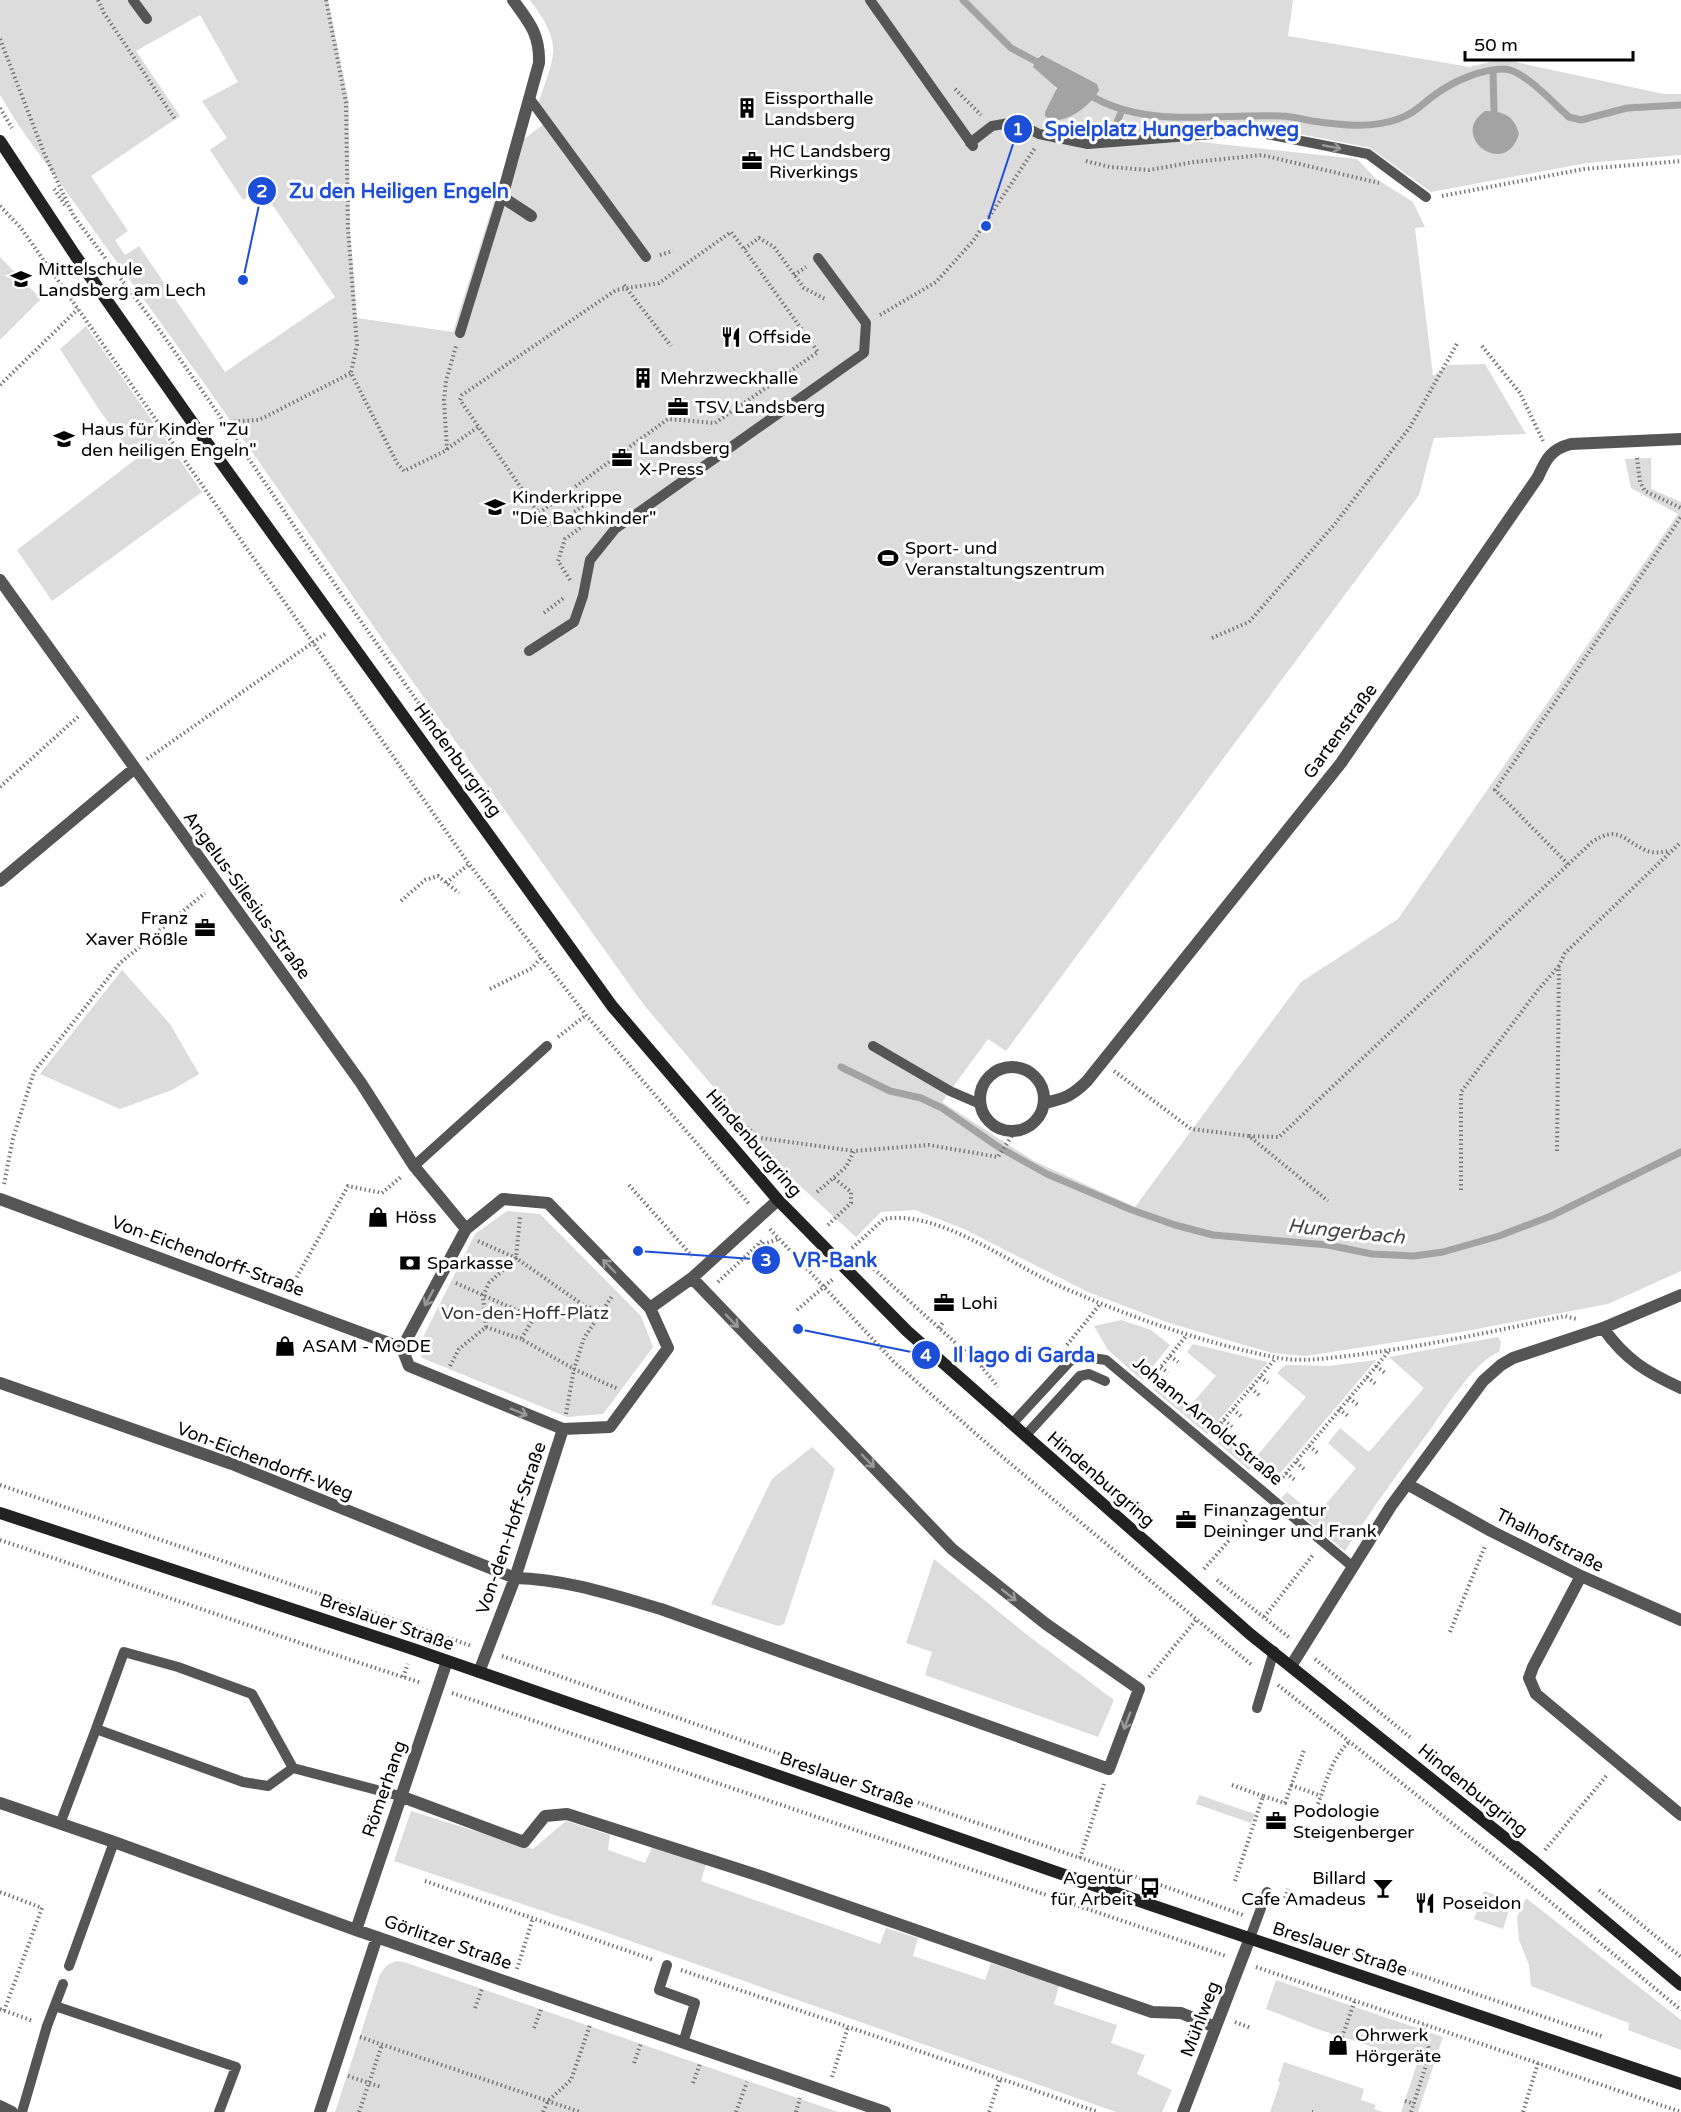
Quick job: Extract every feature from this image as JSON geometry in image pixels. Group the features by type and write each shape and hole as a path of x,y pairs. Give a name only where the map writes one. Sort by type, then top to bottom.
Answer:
{"main road":[{"name":"Hindenburgring","path":"0,141 75,255 612,1006 778,1200 907,1331 1250,1634 1535,1862 1681,1985"},
{"name":"Breslauer Straße","path":"0,1513 447,1660 1250,1938 1681,2084"}],"street":[{"path":"513,0 532,28 540,47 539,63 530,99 502,197 531,216"},
{"path":"1550,454 1571,444 1681,438"},
{"name":"Gartenstraße","path":"1044,1103 1064,1099 1075,1092 1102,1062 1341,763 1538,477 1550,454"},
{"name":"Angelus-Silesius-Straße","path":"0,580 361,1083 414,1166 465,1232"},
{"path":"0,881 135,768"},
{"path":"1022,1068 1039,1082 1044,1103 1041,1113 1034,1122 1015,1131 996,1127 983,1113 980,1093 991,1074 1000,1069 1022,1068"},
{"name":"Von-Eichendorff-Straße","path":"0,1199 402,1348"},
{"name":"Von-den-Hoff-Straße","path":"503,1199 521,1201 548,1203 650,1308 668,1348 610,1427 563,1429 409,1366 402,1348 465,1232 503,1199"},
{"path":"650,1308 692,1278 778,1200"},
{"path":"515,1578 541,1579 590,1588 661,1609 1109,1769 1139,1689 1046,1624 952,1550 692,1278"},
{"path":"1291,1666 1407,1484 1483,1381 1513,1358 1603,1328 1681,1295"},
{"path":"1603,1328 1624,1354 1642,1369 1681,1388"},
{"name":"Von-Eichendorff-Weg","path":"0,1383 232,1464 515,1578"},
{"name":"Von-den-Hoff-Straße","path":"478,1672 515,1578 563,1429"},
{"name":"Thalhofstraße","path":"1407,1484 1491,1531 1581,1576 1681,1620"},
{"path":"1581,1576 1533,1666 1529,1678 1536,1694 1681,1815"},
{"name":"Römerhang","path":"356,1930 447,1660"},
{"path":"400,1796 524,1842 545,1816 567,1814 760,1876 1152,2012 1181,2013 1215,2027"},
{"name":"Görlitzer Straße","path":"0,1803 356,1930 885,2112"},
{"path":"320,2112 377,1937"},
{"name":"Mühlweg","path":"1183,2112 1250,1938"},
{"path":"0,2106 12,2112"}],"lane":[{"path":"133,0 147,19"},
{"path":"870,0 971,144 992,126 1015,122 1039,134 1088,144 1251,131 1368,153 1426,197"},
{"path":"530,99 646,257"},
{"path":"460,333 502,197"},
{"path":"529,651 574,622 584,596 590,560 615,529 864,353 866,323 818,258"},
{"path":"414,1166 547,1046"},
{"path":"873,1046 950,1091 980,1104"},
{"name":"Johann-Arnold-Straße","path":"1012,1424 1070,1361 1084,1357 1106,1360 1353,1567"},
{"path":"1025,1436 1080,1376 1089,1374 1105,1381"},
{"path":"1257,1708 1274,1651"},
{"path":"60,1824 124,1652 178,1667 252,1694 293,1768 400,1796"},
{"path":"96,1729 243,1782 268,1786 293,1768"},
{"path":"69,1966 114,1842"},
{"path":"1250,1938 1267,1892"},
{"path":"668,1965 659,1990 696,2003 683,2043"},
{"path":"22,2112 47,2026 63,1984"},
{"path":"55,2006 236,2067 219,2112"}],"path":[{"path":"98,0 104,13 175,119"},
{"path":"326,0 346,103 348,229 357,345 351,373 401,470 408,471 447,450 478,427"},
{"path":"0,39 44,153 73,215 163,335 305,542 468,772"},
{"path":"866,323 936,282 973,241 1037,144"},
{"path":"1076,159 1110,166 1149,170 1194,162 1263,155 1389,186"},
{"path":"1426,197 1584,169 1681,161"},
{"path":"0,206 21,228 469,864 586,1016 760,1216"},
{"path":"539,513 668,419 715,423 818,352 731,232 659,283 616,290 462,395 460,400 547,525 564,519 594,498"},
{"path":"744,249 759,238 774,247 794,275"},
{"path":"626,287 671,346"},
{"path":"0,385 78,309"},
{"path":"447,450 444,400 446,381 460,333"},
{"path":"1212,638 1249,622 1334,525 1410,427 1458,342"},
{"path":"1482,346 1520,393 1550,454"},
{"path":"224,422 258,420 351,373"},
{"path":"1635,440 1642,487 1649,493 1681,508"},
{"path":"1568,864 1495,790 1681,517"},
{"path":"544,613 567,595"},
{"path":"135,768 338,625"},
{"path":"0,787 91,705"},
{"path":"1102,1062 1191,1129 1279,1137 1592,842 1613,833 1647,851 1659,853 1670,851"},
{"path":"1461,1190 1461,1092 1538,990 1559,966 1565,953 1681,842"},
{"path":"446,883 469,864"},
{"path":"401,902 425,880 438,876 459,893"},
{"path":"0,1199 13,1138 34,1072 120,963 216,884"},
{"path":"490,989 532,968 541,958"},
{"path":"1557,1151 1559,966"},
{"path":"547,1046 586,1016"},
{"path":"727,1112 746,1133"},
{"path":"732,1117 761,1138 855,1151 929,1145 998,1157 1015,1131"},
{"path":"1249,1136 1328,1201"},
{"path":"817,1192 846,1167 855,1151"},
{"path":"283,1302 348,1186 382,1193 414,1166"},
{"path":"775,1167 796,1192"},
{"path":"828,1225 851,1203 851,1192 834,1178"},
{"path":"629,1185 703,1268"},
{"path":"486,1327 483,1296 489,1283 516,1258 521,1201"},
{"path":"852,1248 884,1219 916,1221 946,1228 1045,1279 1101,1303 1187,1335 1276,1358 1306,1361 1389,1351 1565,1316 1603,1328"},
{"path":"465,1232 516,1258 586,1307 603,1309"},
{"path":"705,1293 764,1239"},
{"path":"755,1248 778,1239"},
{"path":"847,1243 982,1367 1004,1394 1023,1412"},
{"path":"797,1310 846,1269"},
{"path":"441,1276 534,1318 520,1339"},
{"path":"563,1429 574,1368 584,1338 624,1281"},
{"path":"939,1328 945,1322"},
{"path":"486,1327 520,1339 574,1368 633,1395"},
{"path":"443,1381 459,1349 486,1327"},
{"path":"1142,1390 1187,1335"},
{"path":"1204,1569 1389,1351"},
{"path":"1170,1356 1178,1362"},
{"path":"1205,1442 1276,1358"},
{"path":"982,1367 989,1359"},
{"path":"1376,1366 1386,1374"},
{"path":"1161,1367 1168,1373"},
{"path":"1260,1377 1268,1383"},
{"path":"1367,1377 1377,1385"},
{"path":"1251,1388 1259,1395"},
{"path":"1349,1398 1359,1406"},
{"path":"1233,1409 1241,1416"},
{"path":"1340,1409 1349,1418"},
{"path":"1224,1420 1232,1427"},
{"path":"1309,1446 1319,1454"},
{"path":"1296,1462 1305,1470"},
{"path":"1286,1473 1296,1481"},
{"path":"0,1485 486,1651 1256,1920"},
{"path":"1450,1632 1491,1531"},
{"path":"0,1540 323,1652 437,1688 1681,2112"},
{"path":"1250,1634 1323,1542"},
{"path":"1196,1562 1301,1647"},
{"path":"1139,1689 1196,1620"},
{"path":"1318,1804 1333,1762 1350,1741"},
{"path":"1232,1785 1285,1803 1304,1750"},
{"path":"1535,1862 1617,1762"},
{"path":"1080,1858 1109,1769"},
{"path":"1291,1785 1321,1796"},
{"path":"1235,1881 1263,1796"},
{"path":"425,1881 1098,2112"},
{"path":"1285,1898 1288,1889"},
{"path":"0,1892 42,1908 2,2010 47,2026"},
{"path":"513,1984 533,1918"},
{"path":"1324,1943 1614,2041"},
{"path":"1342,2037 1355,2000"},
{"path":"543,2112 548,2101 571,2080 594,2012"},
{"path":"1411,2112 1430,2053 1423,2024"},
{"path":"827,2092 848,2027"},
{"path":"345,2032 580,2112"},
{"path":"359,2112 382,2044"},
{"path":"1523,2112 1538,2063"},
{"path":"736,2112 753,2067"},
{"path":"333,2072 381,2087"},
{"path":"989,2112 1000,2079"},
{"path":"1405,2101 1414,2104"}],"green space":[{"path":"0,0 328,0 349,103 350,230 357,318 453,332 510,150 549,120 538,104 552,61 552,40 548,28 530,0 1293,0 1288,36 1470,67 1501,59 1664,94 1681,94 1681,155 1587,163 1431,192 1370,148 1252,125 1127,134 1357,159 1375,178 1413,202 1425,227 1415,228 1433,376 1448,365 1485,364 1526,434 1434,438 1419,495 1006,1051 988,1039 942,1102 1034,1161 1135,1207 1301,982 1398,919 1678,514 1631,488 1625,459 1651,458 1651,489 1681,502 1681,1271 1608,1304 1461,1332 1306,1356 1272,1353 1169,1323 1088,1292 964,1229 915,1210 881,1212 856,1237 787,1174 644,1005 388,647 209,390 19,126 0,95","holes":["200,15 238,82 202,101 227,138 210,150 243,200 261,188 335,297 225,372 139,246 125,255 115,240 128,231 91,176 180,116 136,51","1042,55 1096,84 1056,90 1055,85 1033,66"]},
{"path":"0,257 41,299 0,340"},
{"path":"86,326 202,492 52,601 17,550 136,459 100,411 60,349"},
{"path":"122,970 170,1024 199,1074 172,1090 120,1109 40,1074"},
{"name":"Von-den-Hoff-Platz","path":"507,1211 540,1214 641,1316 653,1347 603,1414 567,1417 422,1358 418,1347 475,1234"},
{"path":"1121,1320 1151,1330 1170,1345 1142,1380 1108,1350 1094,1326"},
{"path":"1498,1337 1501,1342 1499,1352 1481,1365 1462,1385 1345,1551 1281,1498 1287,1492 1316,1516 1356,1468 1328,1443 1340,1428 1369,1452 1424,1388 1389,1357"},
{"path":"1193,1344 1268,1362 1207,1434 1154,1390 1159,1384 1188,1408 1216,1376 1187,1352"},
{"path":"1376,1360 1272,1483 1252,1466 1249,1470 1218,1443 1223,1437 1252,1462 1306,1397 1277,1373 1285,1365 1329,1366"},
{"path":"812,1447 835,1469 784,1624 778,1626 711,1604 772,1479"},
{"path":"934,1559 1026,1634 1114,1700 1098,1737 925,1675 932,1652 906,1643"},
{"path":"1199,1795 1255,1814 1251,1823 1196,1804"},
{"path":"411,1811 533,1849 566,1821 610,1835 608,1850 645,1863 653,1845 706,1864 701,1881 880,1944 886,1928 918,1938 913,1956 985,1980 991,1963 1059,1986 1054,2004 1117,2025 1111,2043 1145,2055 1137,2074 1172,2090 1162,2112 1116,2112 579,1923 394,1861"},
{"path":"1484,1891 1512,1901 1503,1929 1474,1919"},
{"path":"1526,1898 1681,2020 1681,2050 1628,2030 1629,2023 1531,1986 1529,1965 1519,1940 1517,1917"},
{"path":"398,1961 838,2112 335,2112 379,1977 387,1966"},
{"path":"1276,1980 1443,2037 1418,2112 1401,2112 1418,2061 1320,2030 1266,2009"},
{"path":"1284,2062 1364,2089 1361,2100 1376,2105 1374,2109 1383,2112 1270,2112 1280,2083 1278,2081"}],"shaded area":[{"path":"1042,55 1097,84 1099,90 1083,109 1059,120 1051,120 1045,116 1057,88 1033,67 1035,60"},
{"path":"1485,111 1507,115 1517,128 1519,134 1512,147 1503,153 1492,154 1476,141 1473,132 1475,121"}],"waterway":[{"path":"963,0 1011,48 1041,64"},
{"path":"1088,94 1110,105 1158,116 1285,116 1333,124 1366,125 1404,117 1459,80 1477,73 1504,69 1529,81 1569,117 1581,120 1627,108 1681,105"},
{"path":"1493,70 1494,111"},
{"name":"Hungerbach","path":"1117,122 1122,110"},
{"name":"Hungerbach","path":"841,1067 890,1091 921,1098 942,1108 1000,1148"},
{"name":"Hungerbach","path":"1004,1150 1047,1174 1132,1210 1213,1235 1328,1245 1372,1254 1414,1256 1443,1252 1499,1236 1551,1216 1681,1152"}],"place":[{"name":"Eissporthalle Landsberg","path":"747,108"},
{"name":"HC Landsberg Riverkings","path":"752,161"},
{"name":"Spielplatz Hungerbachweg","path":"986,226"},
{"name":"Mittelschule Landsberg am Lech","path":"21,279"},
{"name":"Zu den Heiligen Engeln","path":"243,280"},
{"name":"Offside","path":"731,337"},
{"name":"Mehrzweckhalle","path":"643,378"},
{"name":"TSV Landsberg","path":"678,407"},
{"name":"Haus für Kinder \"Zu den heiligen Engeln\"","path":"64,439"},
{"name":"Landsberg X-Press","path":"622,458"},
{"name":"Kinderkrippe \"Die Bachkinder\"","path":"495,507"},
{"name":"Sport- und Veranstaltungszentrum","path":"888,558"},
{"name":"Franz Xaver Rößle","path":"205,928"},
{"name":"Höss","path":"378,1217"},
{"name":"VR-Bank","path":"638,1251"},
{"name":"Sparkasse","path":"410,1263"},
{"name":"Lohi","path":"944,1303"},
{"name":"Il lago di Garda","path":"798,1329"},
{"name":"ASAM - MODE","path":"285,1346"},
{"name":"Finanzagentur Deininger und Frank","path":"1186,1520"},
{"name":"Podologie Steigenberger","path":"1276,1821"},
{"name":"Agentur für Arbeit","path":"1150,1888"},
{"name":"Billard Cafe Amadeus","path":"1383,1888"},
{"name":"Poseidon","path":"1425,1903"},
{"name":"Ohrwerk Hörgeräte","path":"1338,2045"}]}
